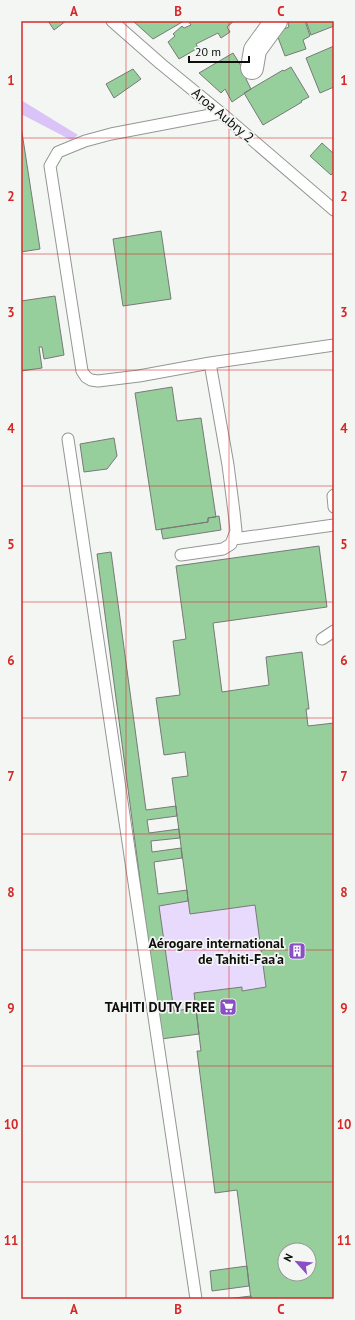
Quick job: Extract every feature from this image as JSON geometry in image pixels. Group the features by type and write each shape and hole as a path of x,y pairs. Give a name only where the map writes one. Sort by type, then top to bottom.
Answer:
{"street":[{"path":"252,68 255,50 276,21"}],"lane":[{"name":"Aroa Aubry 2","path":"112,21 334,210"},
{"path":"221,113 111,134 85,141 58,152 50,166 82,371 86,377 98,382 210,363 332,347"},
{"path":"181,555 222,549 231,544 236,531 228,465 210,363"},
{"path":"68,439 196,1299"},
{"path":"234,539 334,525"},
{"path":"322,639 334,632"}],"shaded area":[{"path":"21,100 78,135 71,140 21,114"},
{"path":"188,901 190,914 255,905 266,987 242,991 241,987 194,993 196,1008 174,1011 159,906"}],"building":[{"path":"48,21 66,21 54,30"},
{"path":"133,21 184,21 153,39"},
{"path":"234,21 227,27 230,32 221,38 218,33 196,44 198,48 179,59 168,42 175,36 173,34 182,26 184,28 191,25 189,22"},
{"path":"292,21 305,21 310,36 303,40 306,49 285,56 276,32 289,27 288,23"},
{"path":"306,21 334,21 334,26 311,35"},
{"path":"334,46 334,87 320,93 306,58"},
{"path":"233,53 248,77 246,79 251,89 232,102 225,89 221,93 199,73"},
{"path":"291,67 309,97 263,125 244,93 283,70 284,71"},
{"path":"133,69 141,79 114,98 106,84"},
{"path":"21,126 40,249 21,252"},
{"path":"322,143 334,154 334,172 331,175 310,156"},
{"path":"161,231 171,299 123,306 113,239"},
{"path":"55,296 64,355 44,359 42,347 39,347 42,368 21,371 21,301"},
{"path":"172,387 177,421 201,418 216,517 208,518 208,522 156,530 135,393"},
{"path":"114,438 117,456 107,469 84,472 80,444"},
{"path":"219,516 221,530 163,539 161,529 208,522 208,518"},
{"name":"Aérogare international de Tahiti-Faa'a","path":"319,546 327,607 213,623 222,692 269,685 266,657 302,652 309,709 306,709 308,726 334,723 334,1299 251,1299 237,1190 215,1193 197,1051 201,1051 194,993 242,987 242,991 266,987 255,905 190,914 172,778 188,776 185,752 164,755 156,698 180,695 173,641 186,639 176,566"},
{"name":"Aérogare international de Tahiti-Faa'a","path":"111,552 146,810 176,806 177,816 147,820 149,833 179,829 180,838 151,841 152,852 181,848 182,858 154,862 158,894 187,890 188,901 159,906 174,1011 196,1008 199,1034 161,1039 97,554"},
{"path":"247,1266 249,1286 212,1291 210,1271"},
{"path":"251,1296 251,1299 226,1299"}],"place":[{"name":"Aérogare international de Tahiti-Faa'a","path":"297,951"},
{"name":"TAHITI DUTY FREE","path":"228,1007"}]}
